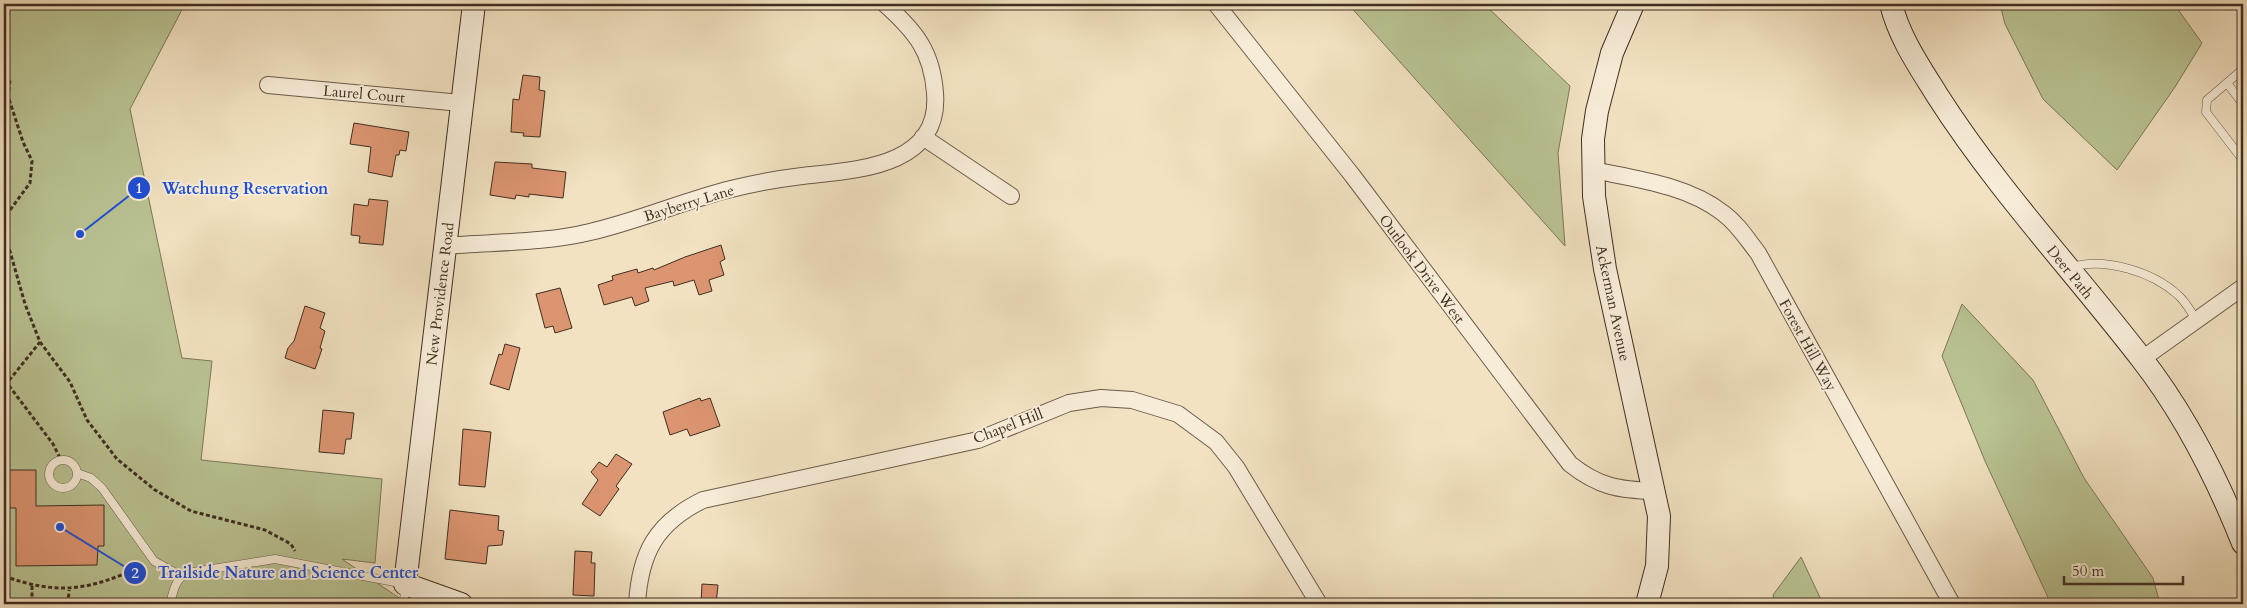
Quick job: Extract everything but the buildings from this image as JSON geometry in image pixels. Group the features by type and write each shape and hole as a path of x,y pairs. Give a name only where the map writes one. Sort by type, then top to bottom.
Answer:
{"street":[{"name":"New Providence Road","path":"404,594 474,4"},
{"name":"Bayberry Lane","path":"446,246 587,233 732,189 778,179 885,163 906,153 923,137 934,112 935,97 932,70 919,40 908,25 885,4"},
{"name":"Outlook Drive West","path":"1216,4 1352,175 1570,464 1587,477 1605,485 1626,490 1655,491"},
{"name":"Ackerman Avenue","path":"1633,4 1604,80 1593,139 1593,170 1597,226 1659,516 1657,566 1647,604"},
{"name":"Deer Path","path":"1891,4 1908,49 1962,134 2067,268 2142,359 2189,429 2210,467 2243,543"},
{"name":"Laurel Court","path":"268,85 461,104"},
{"path":"923,137 1011,196"},
{"name":"Forest Hill Way","path":"1593,170 1661,185 1692,196 1723,212 1741,229 1758,254 1952,604"},
{"path":"2142,359 2243,287"},
{"name":"Chapel Hill","path":"637,604 641,567 654,538 673,518 703,500 978,440 1054,408 1100,398 1132,400 1163,408 1191,422 1216,442 1236,467 1319,604"},
{"path":"404,594 461,604"}],"lane":[{"path":"2243,69 2206,100 2206,112 2243,160"},
{"path":"2227,83 2243,104"},
{"path":"2067,268 2086,262 2113,266 2151,278 2180,297 2197,321"},
{"path":"61,460 74,464 77,473 71,486 62,488 54,485 49,477 50,468 61,460"},
{"path":"77,473 91,478 102,488 154,561 181,576"},
{"path":"170,604 181,576 194,571 267,560 303,564 404,594"}],"path":[{"path":"4,69 10,80 8,96 23,142 32,161 30,183 7,214 5,234 25,304 40,342 70,382 87,420 117,459 155,490 191,511 265,530 291,544 303,564"},
{"path":"4,392 6,382 40,342"},
{"path":"6,382 53,444 61,460"},
{"path":"4,576 32,586 69,590 122,576 154,561"},
{"path":"32,586 32,604"},
{"path":"68,604 69,590"}],"green space":[{"path":"4,4 185,4 130,109 182,358 212,361 201,460 382,479 375,563 342,559 408,604 4,604"},
{"path":"1348,4 1484,4 1570,86 1558,153 1565,246"},
{"path":"2000,4 2174,4 2202,43 2175,87 2117,170 2043,99 2005,24"},
{"path":"1962,304 2033,380 2084,478 2153,578 2160,604 2051,604 1985,461 1942,356"},
{"path":"1801,557 1823,604 1775,604 1773,595"}],"place":[{"name":"Watchung Reservation","path":"80,234"},
{"name":"Trailside Nature and Science Center","path":"60,527"}]}
